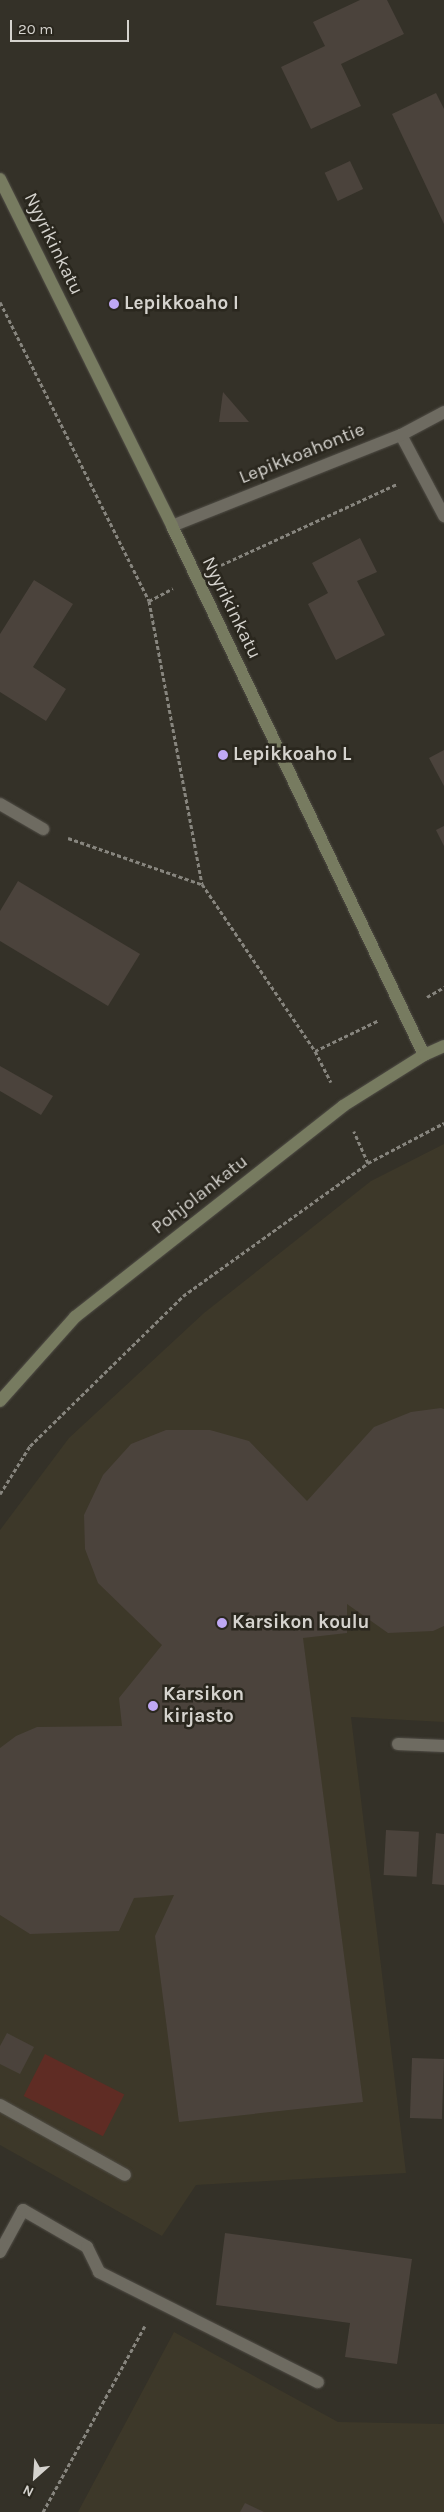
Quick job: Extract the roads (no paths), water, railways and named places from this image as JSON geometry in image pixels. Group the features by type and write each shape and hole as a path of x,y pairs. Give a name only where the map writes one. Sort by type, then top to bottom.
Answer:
{"street":[{"name":"Nyyrikinkatu","path":"0,179 172,526 424,1055"},
{"name":"Lepikkoahontie","path":"172,526 401,435 444,412"},
{"path":"401,435 444,516"},
{"path":"0,804 43,829"},
{"name":"Pohjolankatu","path":"0,1401 76,1317 344,1106 424,1055 444,1046"},
{"path":"398,1744 444,1746"},
{"path":"0,2105 125,2175"},
{"path":"0,2252 23,2210 87,2247 99,2272 318,2382"}],"place":[{"name":"Lepikkoaho I","path":"114,304"},
{"name":"Lepikkoaho L","path":"223,755"},
{"name":"Karsikon koulu","path":"222,1623"},
{"name":"Karsikon kirjasto","path":"153,1706"}]}
